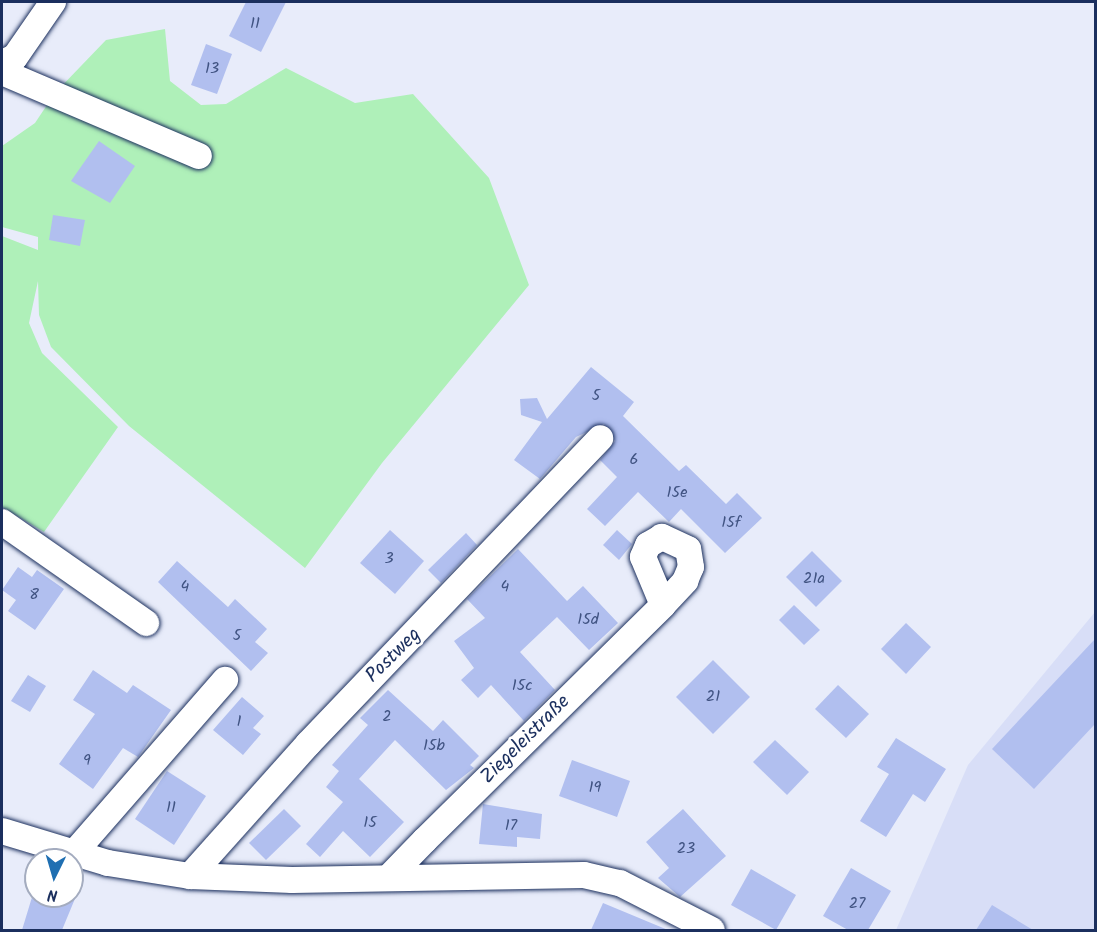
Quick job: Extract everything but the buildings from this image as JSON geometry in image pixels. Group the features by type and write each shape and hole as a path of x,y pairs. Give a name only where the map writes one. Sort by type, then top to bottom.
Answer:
{"street":[{"path":"2,63 15,57 53,2"},
{"path":"2,72 199,156"},
{"name":"Postweg","path":"190,876 308,744 600,438"},
{"path":"2,522 146,623"},
{"name":"Ziegeleistraße","path":"390,876 663,604"},
{"path":"78,848 225,680"},
{"path":"2,831 58,848"},
{"path":"84,855 190,876 571,873 603,878 712,930"}],"shaded area":[{"path":"1095,612 1095,930 896,930 968,765"}],"green space":[{"path":"165,29 170,81 201,105 226,104 286,68 355,103 413,94 489,178 529,285 382,463 305,568 129,426 51,347 39,315 38,281 29,323 42,353 118,427 44,532 2,507 2,236 38,250 38,237 2,227 2,146 35,123 55,93 106,40"}]}
